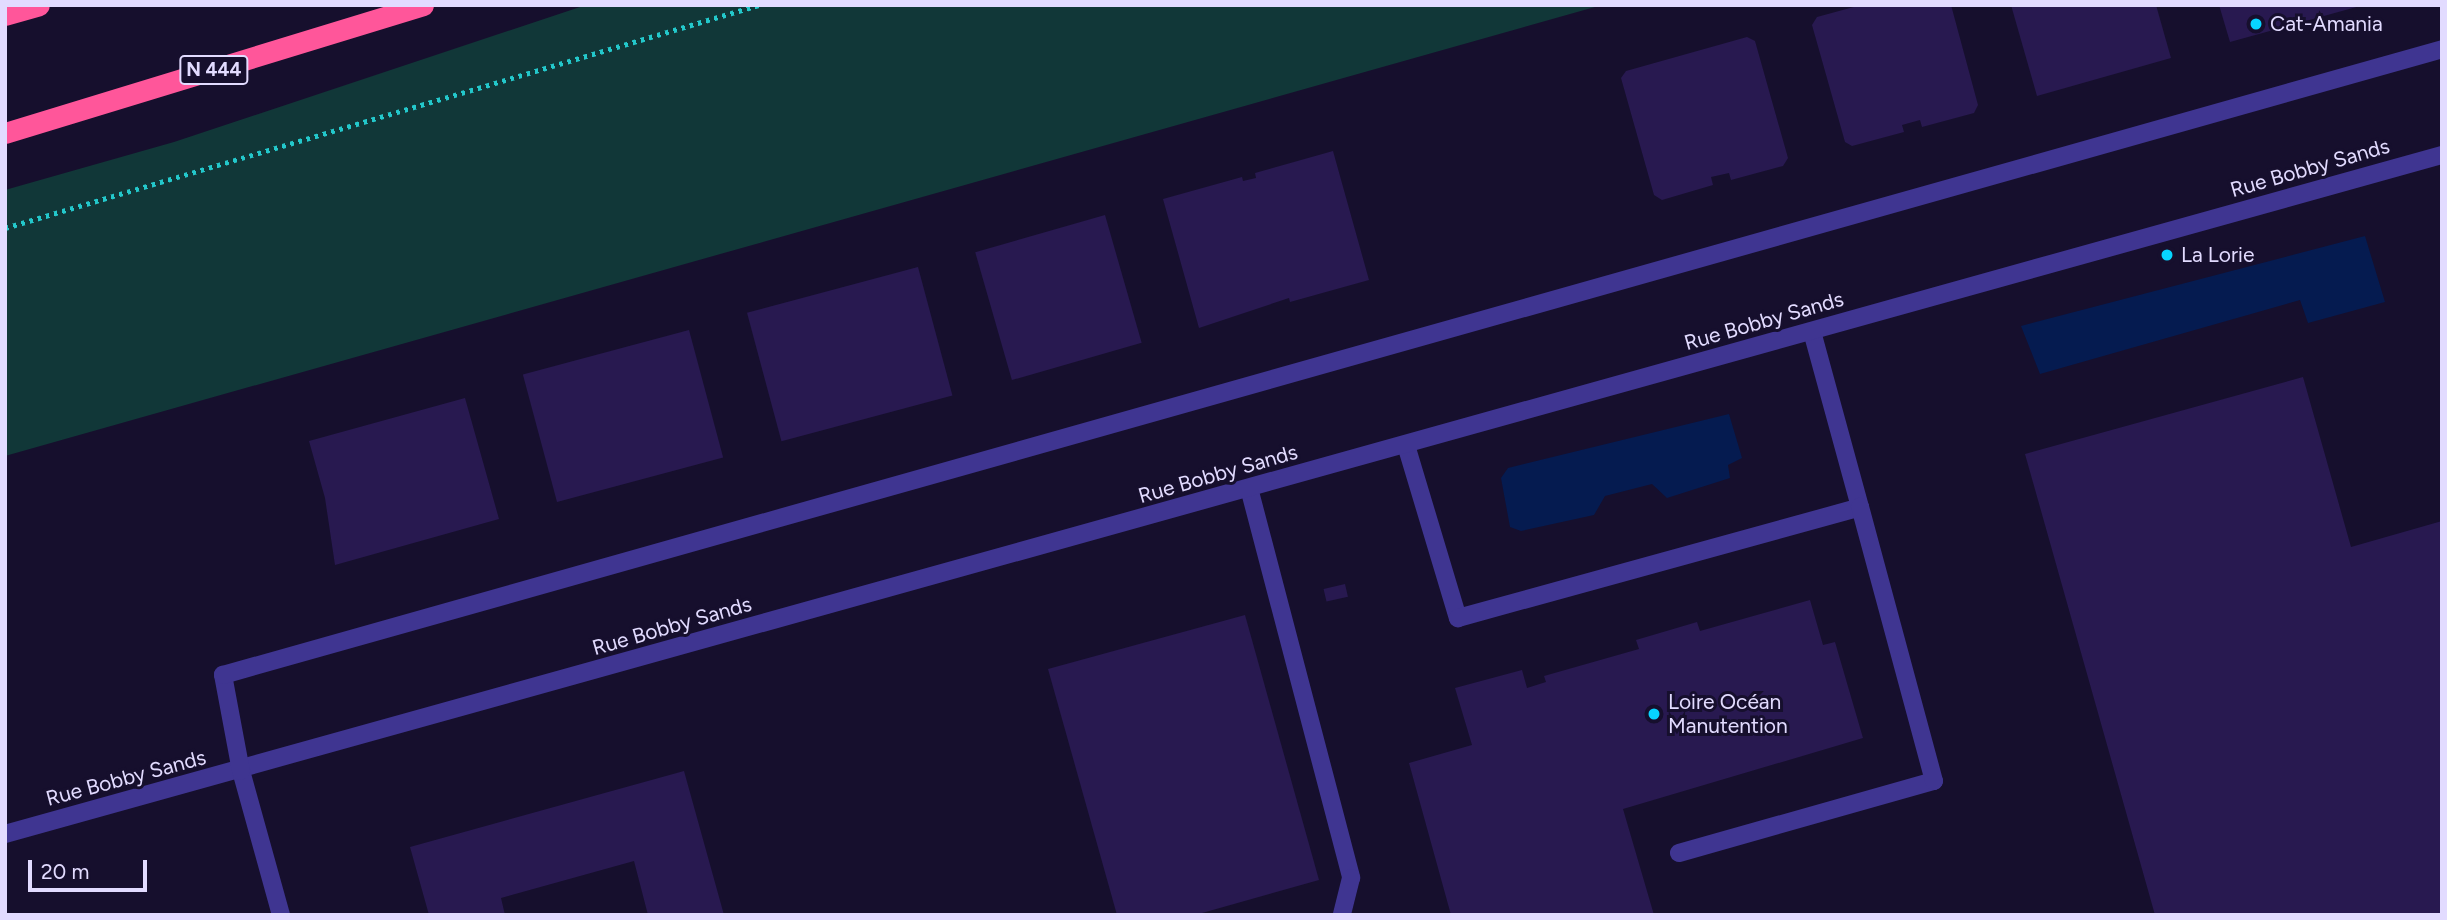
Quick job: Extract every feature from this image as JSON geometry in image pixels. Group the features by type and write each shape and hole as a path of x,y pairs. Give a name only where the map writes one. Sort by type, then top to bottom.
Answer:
{"highway":[{"path":"5,15 39,5"},
{"name":"N 444","path":"5,133 423,5"}],"street":[{"path":"281,915 242,771 223,675 2442,49"},
{"name":"Rue Bobby Sands","path":"5,834 242,771 2442,155"},
{"path":"1679,853 1934,781 1812,331"},
{"path":"1406,445 1458,618 1860,507"},
{"path":"1249,488 1351,878 1342,915"}],"path":[{"path":"5,228 760,5"}],"green space":[{"path":"586,5 1602,5 5,456 5,190 174,142"}],"water":[{"path":"2365,236 2385,302 2308,323 2300,300 2040,374 2021,326"},
{"path":"1729,414 1742,458 1728,465 1730,478 1667,498 1652,484 1605,496 1594,515 1521,531 1510,527 1501,478 1508,468"}],"building":[{"path":"1861,5 1951,5 1978,105 1974,113 1922,127 1920,120 1902,125 1904,132 1852,146 1845,142 1812,25 1817,17"},
{"path":"2011,5 2156,5 2171,58 2037,96"},
{"name":"Cat-Amania","path":"2219,5 2360,5 2360,6 2230,42"},
{"path":"1747,37 1755,41 1788,158 1783,166 1731,180 1729,173 1711,177 1713,185 1662,200 1654,195 1621,78 1626,71"},
{"path":"1333,151 1369,280 1290,302 1289,298 1199,328 1163,199 1242,177 1243,181 1256,178 1255,173"},
{"path":"1105,215 1142,343 1012,380 975,252"},
{"path":"918,267 952,395 781,441 747,313"},
{"path":"689,330 723,458 557,502 523,375"},
{"path":"2303,377 2351,547 2442,521 2442,915 2155,915 2025,454"},
{"path":"465,398 499,519 335,565 325,498 309,441"},
{"path":"1345,584 1348,597 1326,602 1324,589"},
{"path":"1810,600 1823,645 1835,642 1863,738 1623,809 1654,915 1451,915 1409,763 1472,745 1455,688 1522,670 1527,688 1546,682 1544,676 1639,649 1636,640 1697,622 1700,631"},
{"path":"1245,615 1319,880 1195,915 1117,915 1048,669"},
{"path":"684,771 724,915 648,915 634,861 501,898 505,915 429,915 410,847"}],"place":[{"name":"Cat-Amania","path":"2256,24"},
{"name":"La Lorie","path":"2167,255"},
{"name":"Loire Océan Manutention","path":"1654,714"}]}
